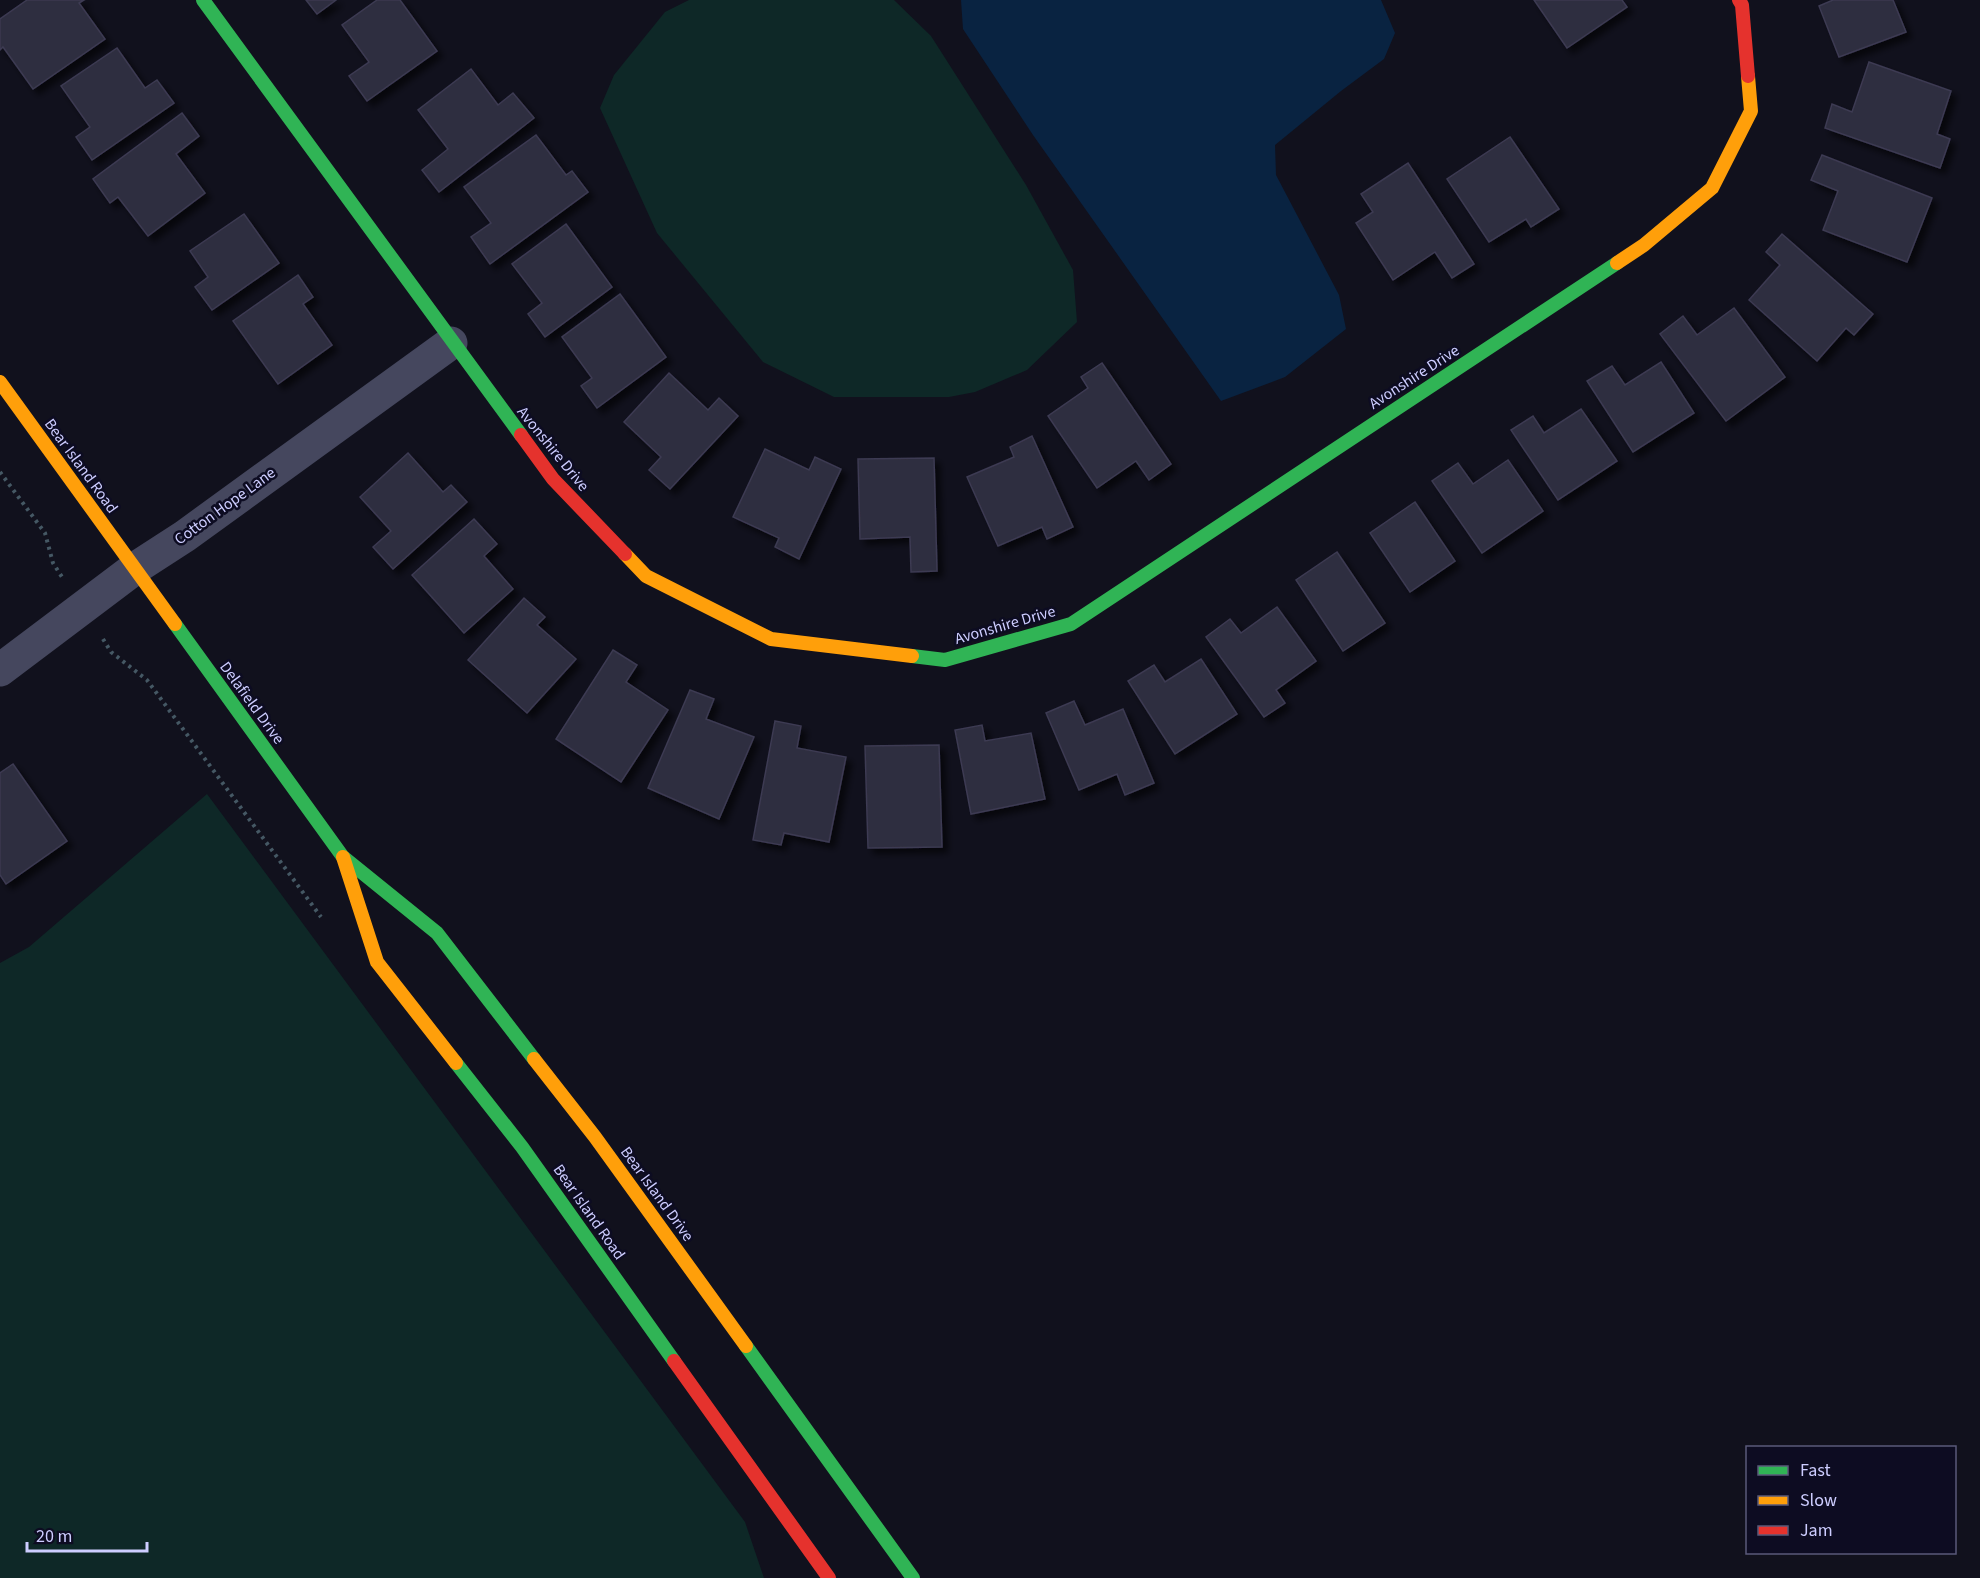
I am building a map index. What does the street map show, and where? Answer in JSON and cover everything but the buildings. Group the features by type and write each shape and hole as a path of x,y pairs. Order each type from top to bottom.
{"street":[{"name":"Avonshire Drive","path":"203,0 553,480 646,576 771,639 945,660 1071,624 1644,244 1712,188 1751,111 1742,5 1739,0"},
{"name":"Cotton Hope Lane","path":"0,670 134,569 185,536 451,343"},
{"name":"Bear Island Road","path":"0,382 134,569"},
{"name":"Delafield Drive","path":"134,569 343,857"},
{"name":"Bear Island Road","path":"343,857 377,962 522,1147 829,1578"},
{"name":"Bear Island Drive","path":"343,857 437,933 595,1137 913,1578"}],"green space":[{"path":"689,0 894,0 931,36 1026,185 1073,270 1077,322 1027,370 975,392 949,397 834,397 763,362 657,233 600,108 614,75 665,12"},
{"path":"207,794 745,1522 764,1578 0,1578 0,963 29,947"}],"water":[{"path":"961,0 1381,0 1395,33 1384,59 1275,145 1276,175 1339,295 1346,329 1285,377 1221,401 1033,135 963,29"}],"traffic: fast":[{"path":"203,0 521,435"},
{"path":"912,656 945,660 1071,624 1617,263"},
{"path":"175,624 343,857 437,933 534,1059"},
{"path":"456,1063 522,1147 674,1361"},
{"path":"746,1346 913,1578"}],"traffic: slow":[{"path":"1617,263 1644,245 1712,188 1751,111 1748,76"},
{"path":"0,382 175,624"},
{"path":"625,554 646,576 771,639 912,656"},
{"path":"343,857 377,962 456,1063"},
{"path":"534,1059 595,1137 746,1346"}],"traffic: jam":[{"path":"1739,0 1742,5 1748,76"},
{"path":"521,435 553,479 625,554"},
{"path":"674,1361 829,1578"}]}
